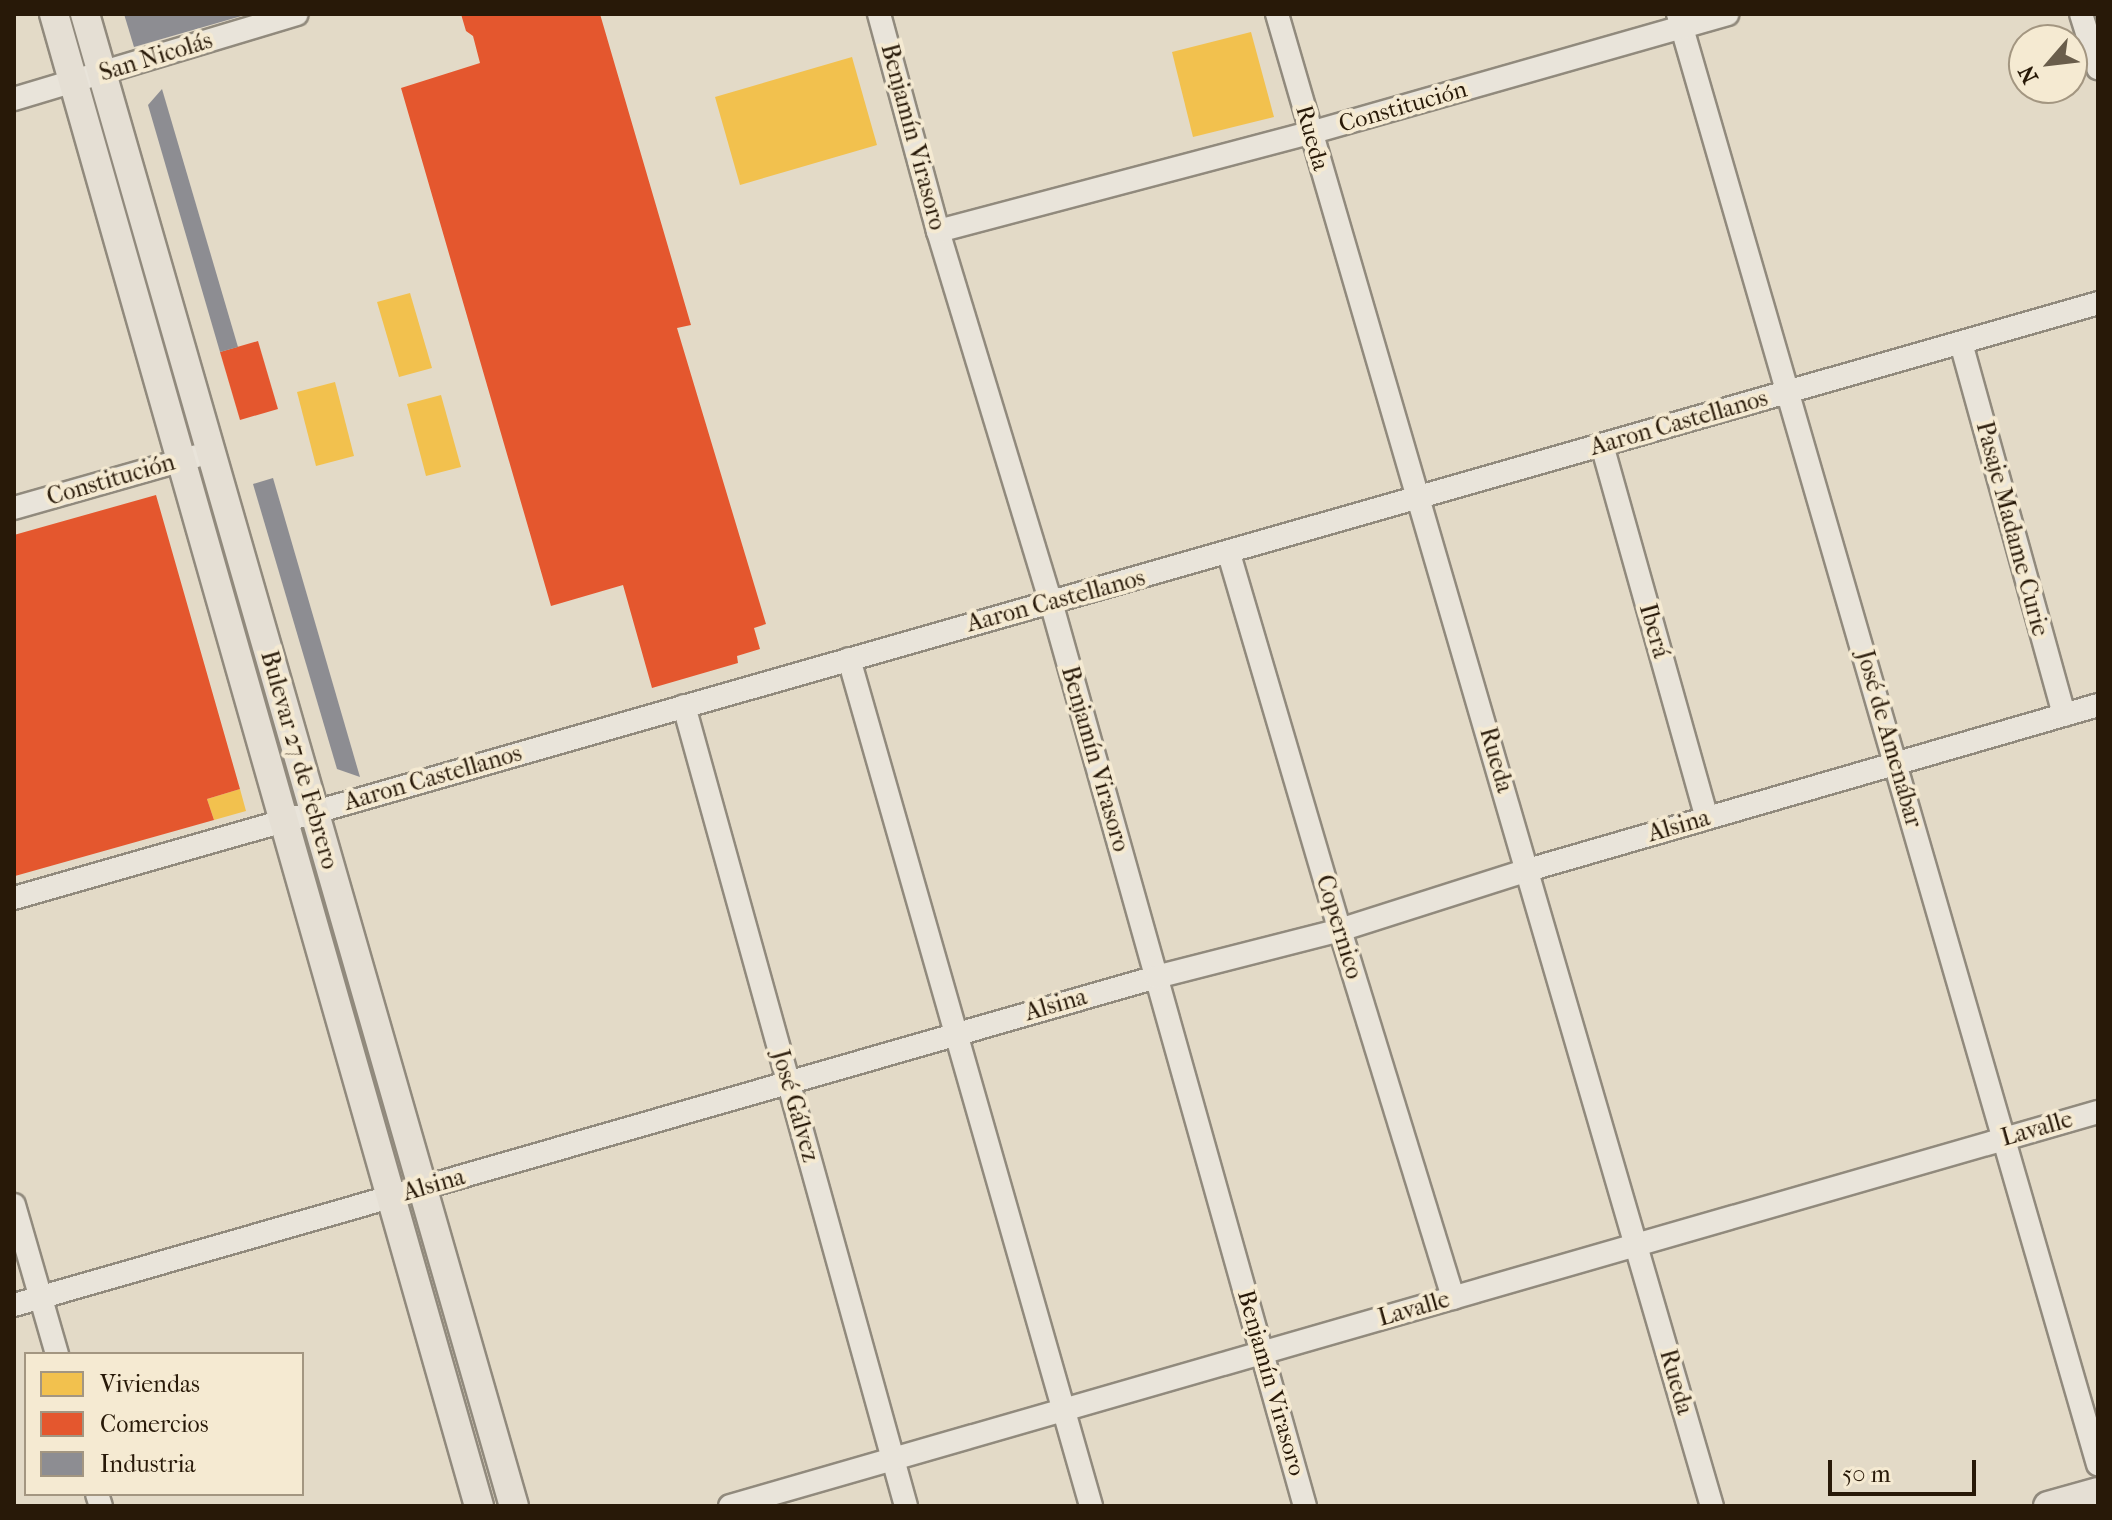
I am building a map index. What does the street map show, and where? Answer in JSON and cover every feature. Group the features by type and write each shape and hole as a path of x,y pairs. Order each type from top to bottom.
{"main road":[{"name":"Bulevar 27 de Febrero","path":"54,14 89,78"},
{"name":"Bulevar 27 de Febrero","path":"85,14 89,78 196,456 284,820 479,1506"},
{"name":"Bulevar 27 de Febrero","path":"196,456 314,811 514,1506"},
{"path":"2048,1506 2098,1492"}],"street":[{"name":"San Nicolás","path":"14,99 297,14"},
{"name":"Benjamín Virasoro","path":"879,14 938,231 1051,602 1305,1506"},
{"name":"Rueda","path":"1277,14 1712,1506"},
{"name":"Constitución","path":"938,231 1310,133 1680,20 1727,14"},
{"path":"2081,14 2098,68"},
{"name":"José de Amenábar","path":"1680,20 2098,1464"},
{"name":"Aaron Castellanos","path":"14,898 849,659 1229,554 2098,303"},
{"name":"Pasaje Madame Curie","path":"1961,343 2064,715"},
{"name":"Iberá","path":"1602,445 1707,818"},
{"name":"Constitución","path":"14,508 196,456"},
{"name":"Copernico","path":"1229,554 1453,1298"},
{"path":"849,659 1091,1506"},
{"name":"Alsina","path":"14,1305 1156,977 1340,930 1528,870 2098,705"},
{"name":"José Gálvez","path":"684,706 906,1506"},
{"name":"Lavalle","path":"730,1506 2098,1112"},
{"path":"14,1205 56,1352"}],"building: Viviendas":[{"path":"1251,32 1274,117 1193,137 1172,52"},
{"path":"852,57 877,145 740,185 715,97"},
{"path":"410,293 432,368 399,377 377,302"},
{"path":"335,382 354,456 316,466 297,392"},
{"path":"441,395 461,467 426,476 407,404"},
{"path":"240,789 246,811 214,820 207,799"}],"building: Comercios":[{"path":"461,14 600,14 691,325 677,328 766,624 754,628 760,649 737,656 738,663 652,688 623,585 551,606 401,88 480,63 473,36 466,31"},
{"path":"258,341 278,409 240,420 220,352"},
{"path":"156,495 240,789 207,799 214,820 15,876 14,535"}],"building: Industria":[{"path":"124,14 245,14 245,15 134,47"},
{"path":"162,89 238,347 220,352 148,105"},
{"path":"273,478 360,777 337,769 253,484"}]}
